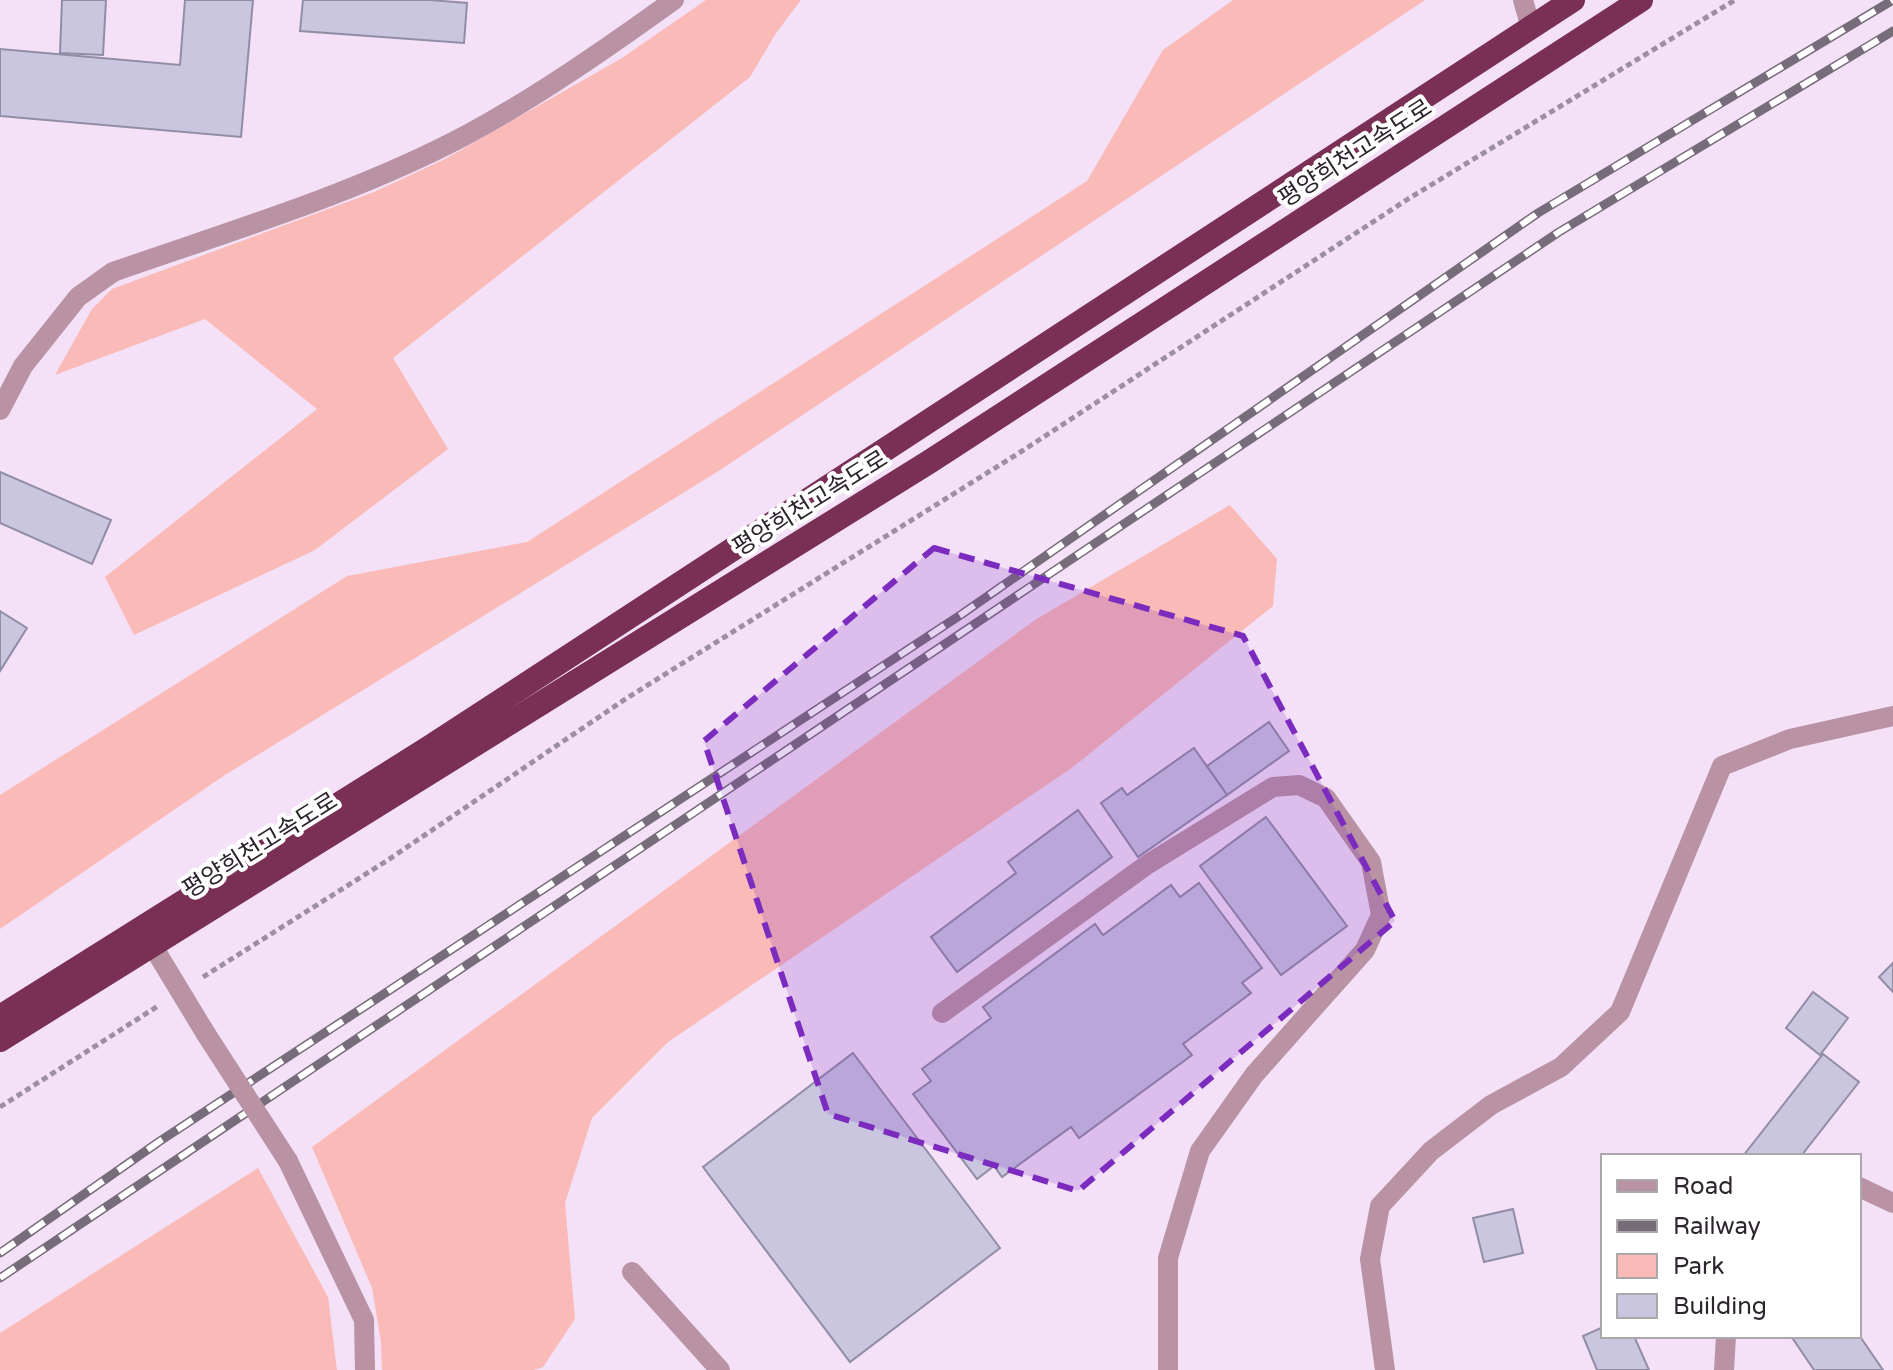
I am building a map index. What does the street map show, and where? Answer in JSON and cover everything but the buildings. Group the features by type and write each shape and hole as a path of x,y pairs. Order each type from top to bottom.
{"highway":[{"name":"평양희천고속도로","path":"0,1040 147,937 443,739 1573,0"},
{"name":"평양희천고속도로","path":"0,1017 147,937 929,462 1641,0"}],"street":[{"path":"0,410 23,366 78,297 113,272 362,183 471,132 606,49 674,0"},
{"path":"1523,0 1531,28"},
{"path":"1385,1370 1370,1259 1380,1206 1431,1151 1491,1105 1561,1067 1620,1012 1722,766 1790,739 1893,716"},
{"path":"942,1013 1148,864 1273,787 1299,785 1326,798 1371,862 1381,915 1365,950 1254,1075 1200,1151 1168,1258 1168,1370"},
{"path":"147,937 288,1161 364,1320 365,1370"},
{"path":"1861,1188 1893,1203"},
{"path":"632,1272 720,1370"},
{"path":"1724,1370 1726,1338"}],"path":[{"path":"0,1107 388,860 627,698 1019,453 1408,199 1735,0"}],"highlighted area":[{"path":"934,548 1243,636 1395,921 1078,1191 828,1114 704,741"}],"green space":[{"path":"706,0 801,0 776,33 750,77 393,358 448,449 315,550 134,635 105,577 317,409 205,319 55,375 92,309 112,289 374,192 445,159 622,58"},
{"path":"1233,0 1425,0 717,472 225,775 0,929 0,795 347,576 527,542 1087,181 1163,50"},
{"path":"1230,505 1277,559 1273,606 1073,767 668,1042 592,1118 565,1203 575,1319 543,1367 534,1370 382,1370 372,1288 312,1147 1035,620"},
{"path":"258,1168 328,1297 337,1370 0,1370 0,1333"}],"railway":[{"path":"0,1253 160,1141 962,614 1538,213 1893,0"},
{"path":"0,1278 1559,232 1893,31"}]}
